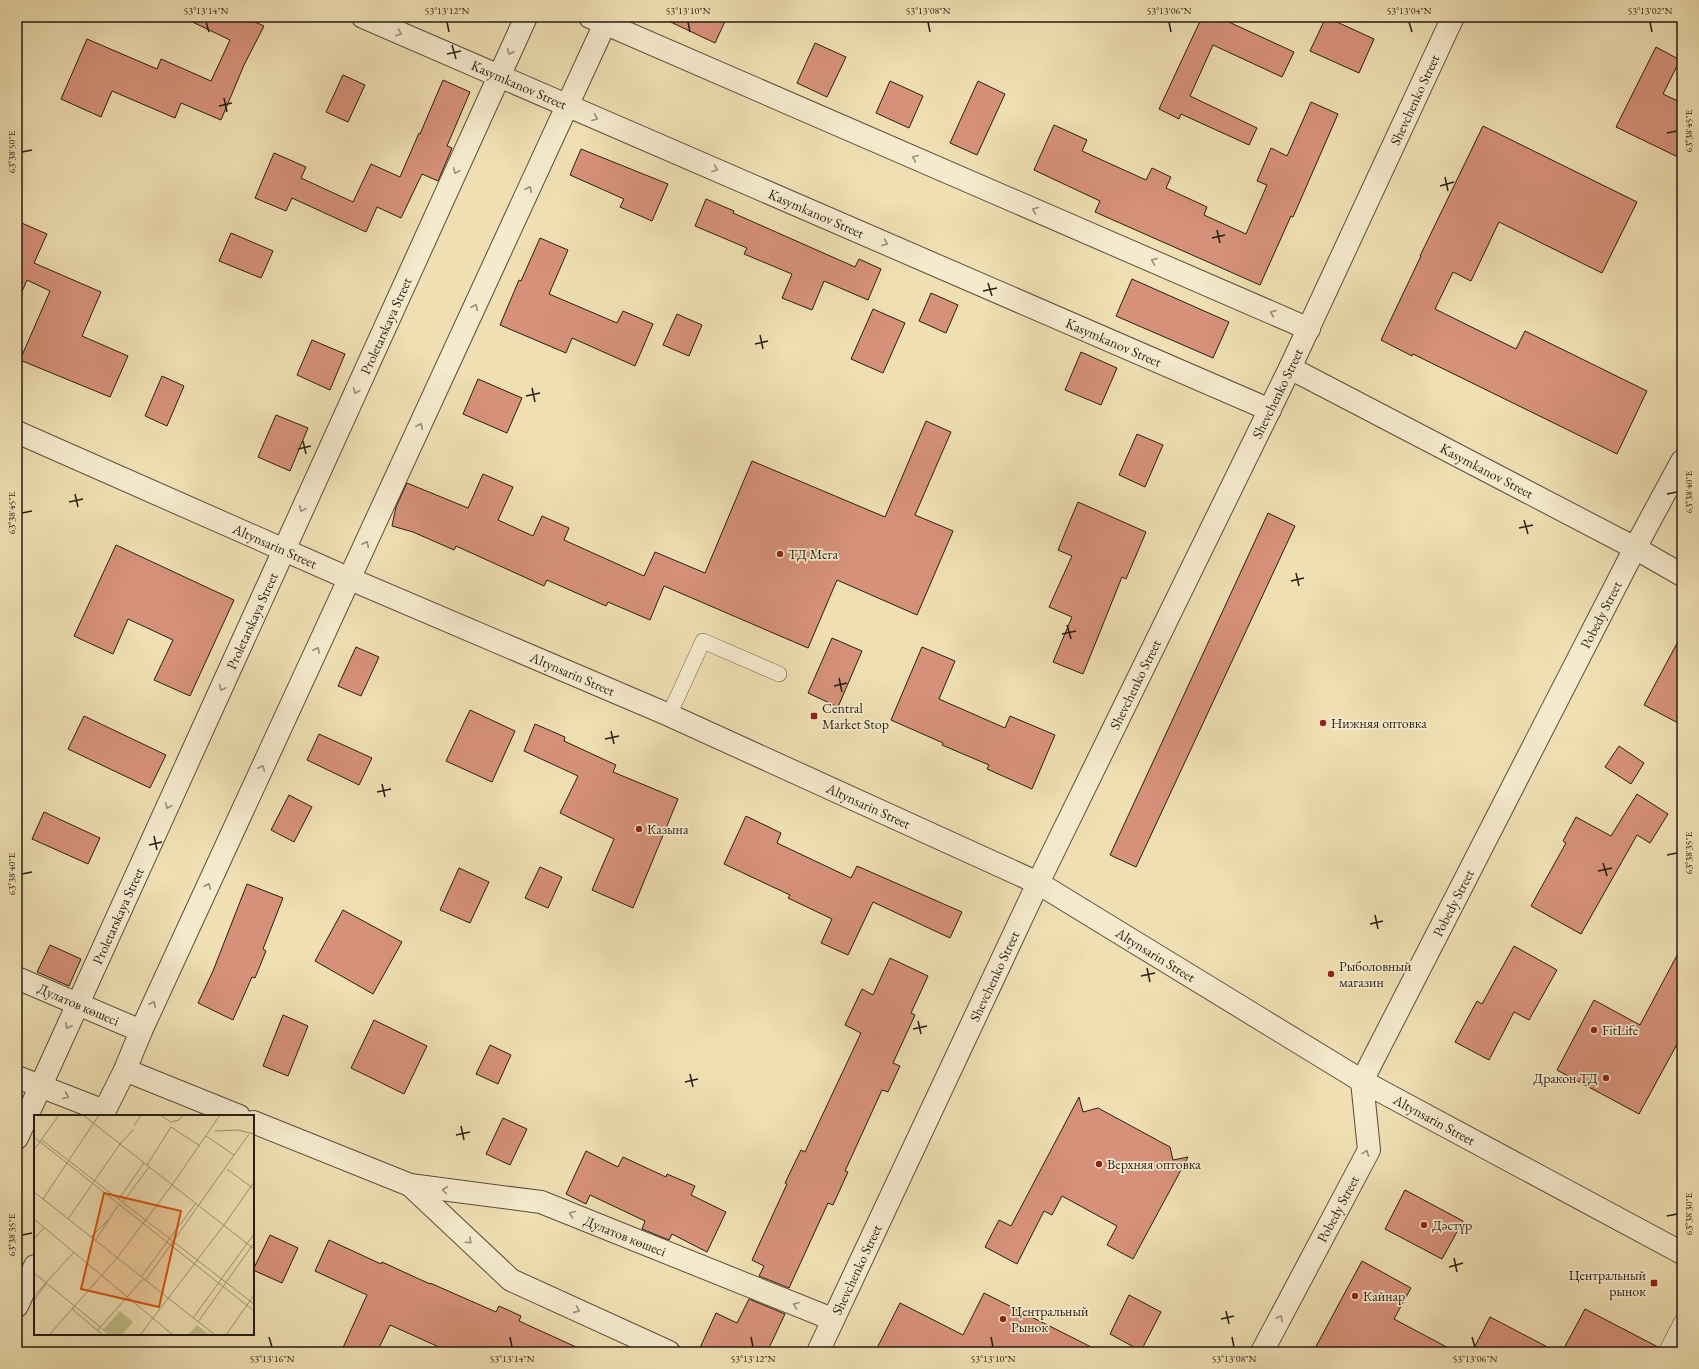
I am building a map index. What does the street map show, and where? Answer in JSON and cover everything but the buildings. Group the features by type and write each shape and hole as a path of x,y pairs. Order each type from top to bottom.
{"street":[{"name":"Kasymkanov Street","path":"363,17 1270,410"},
{"name":"Proletarskaya Street","path":"17,1138 526,17"},
{"name":"Shevchenko Street","path":"818,1352 832,1319 1038,883 1309,329 1453,17"},
{"path":"17,1077 103,1113 125,1070 141,1031 567,106 601,19 1309,329"},
{"name":"Kasymkanov Street","path":"1290,368 1635,548 1682,575"},
{"name":"Altynsarin Street","path":"17,432 350,579 669,715 1038,883 1362,1081 1682,1253"},
{"name":"Pobedy Street","path":"1262,1352 1369,1150 1362,1081 1635,548 1682,461"},
{"name":"Дулатов көшесі","path":"17,978 141,1031"},
{"path":"125,1070 237,1115"},
{"name":"Дулатов көшесі","path":"254,1122 410,1185 541,1202 832,1319"},
{"name":"Дулатов көшесі","path":"410,1185 511,1280 669,1352"},
{"path":"17,1306 34,1268"}],"lane":[{"path":"669,715 703,641 779,674"},
{"path":"1666,1352 1682,1321"}],"place":[{"name":"ТД Мега","path":"780,554"},
{"name":"Central Market Stop","path":"814,716"},
{"name":"Нижняя оптовка","path":"1323,723"},
{"name":"Казына","path":"639,829"},
{"name":"Рыболовный магазин","path":"1331,974"},
{"name":"FitLife","path":"1594,1030"},
{"name":"Дракон ТД","path":"1606,1078"},
{"name":"Верхняя оптовка","path":"1099,1164"},
{"name":"Дәстүр","path":"1424,1225"},
{"name":"Центральный рынок","path":"1654,1283"},
{"name":"Кайнар","path":"1355,1296"},
{"name":"Центральный Рынок","path":"1003,1319"}]}
